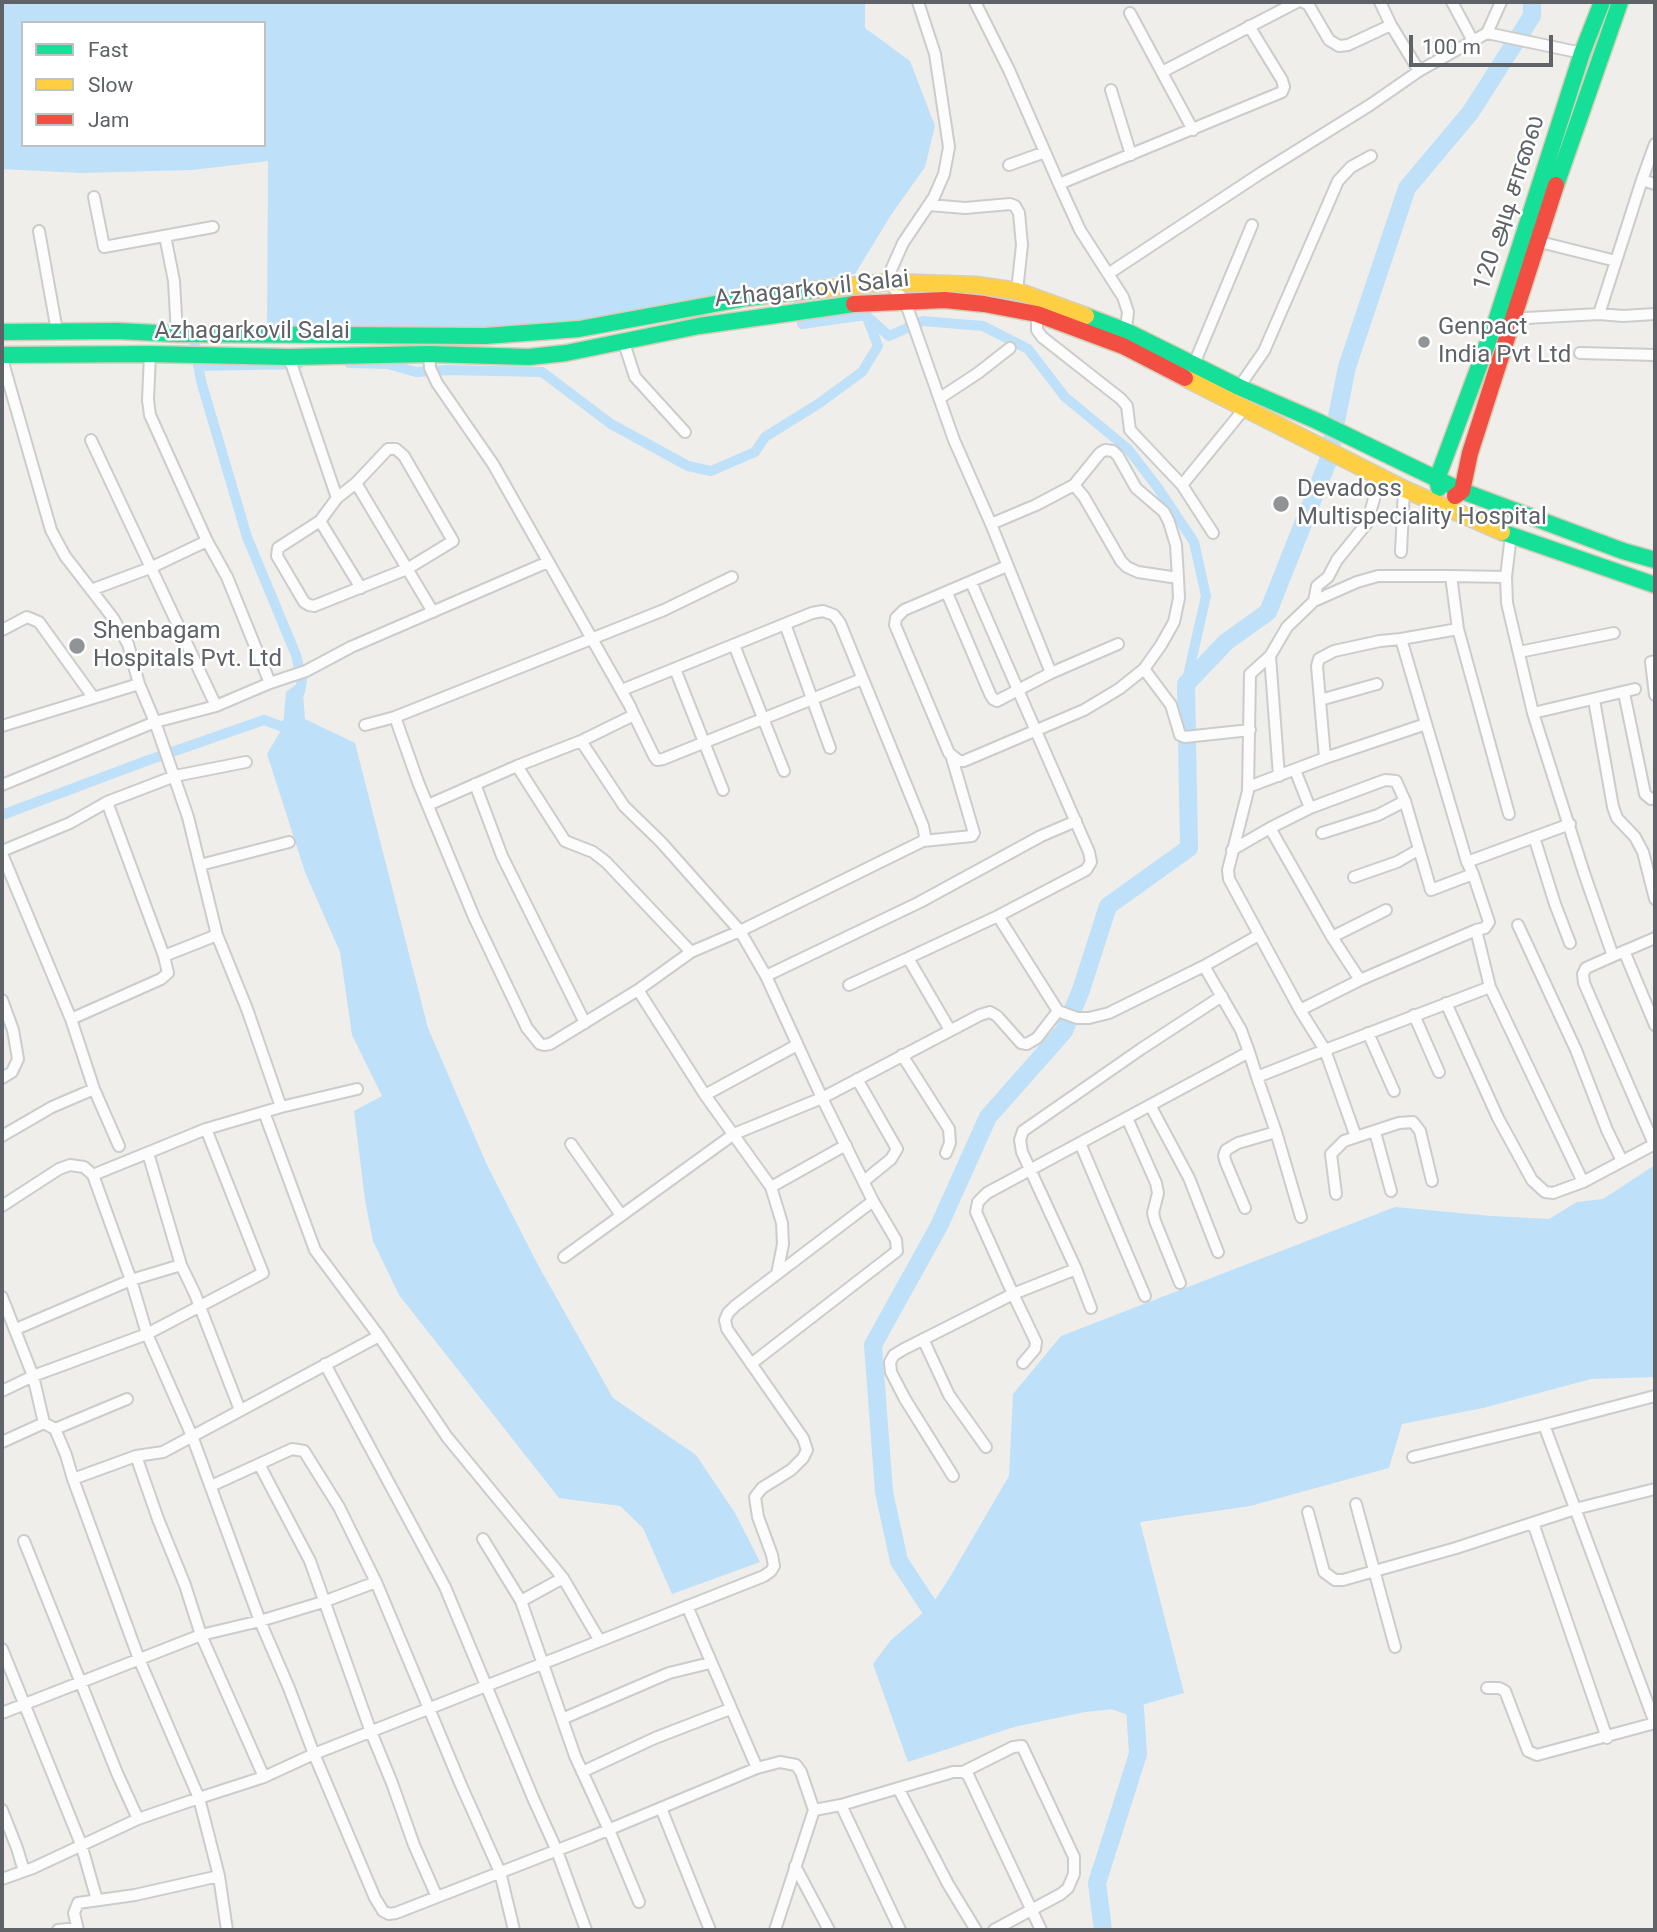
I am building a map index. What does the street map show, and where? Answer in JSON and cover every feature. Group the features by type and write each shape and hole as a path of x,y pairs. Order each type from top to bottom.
{"main road":[{"path":"1602,2 1619,5"},
{"name":"120 அடி சாலை","path":"1462,491 1504,318 1582,53 1602,2"},
{"name":"120 அடி சாலை","path":"1441,504 1437,479 1536,242 1619,5"},
{"name":"Azhagarkovil Salai","path":"2,332 499,335 579,329 747,298 888,282 932,282 1017,292 1124,338 1194,364 1462,491 1655,560"},
{"name":"Azhagarkovil Salai","path":"2,357 150,354 291,363 529,357 624,343 699,326 871,302 907,309 945,300 984,303 1037,314 1124,338 1244,409 1404,489 1504,533 1655,585"},
{"path":"1441,504 1462,491"}],"street":[{"path":"918,2 935,54 949,147 944,174 929,205 903,243 888,282 907,309 954,440 1051,673"},
{"path":"1162,72 1297,2"},
{"path":"1303,2 1308,5 1329,40 1339,47 1391,25"},
{"path":"1380,2 1419,71"},
{"path":"1452,2 1473,41"},
{"path":"1490,33 1501,2"},
{"path":"980,3 1080,230 1123,297 1128,312 1124,338"},
{"path":"1130,12 1193,130"},
{"path":"1059,184 1282,92 1282,80 1249,26"},
{"path":"1108,274 1419,71 1490,33 1582,53"},
{"path":"1111,90 1131,155"},
{"path":"1599,314 1655,144"},
{"path":"1009,165 1045,152"},
{"path":"1239,387 1264,351 1338,181 1351,167 1371,156"},
{"path":"1642,180 1655,184"},
{"path":"94,197 104,247 213,228"},
{"path":"929,205 965,208 1010,204 1015,206 1019,213 1023,245 1017,292"},
{"path":"1194,364 1252,225"},
{"path":"39,231 57,331"},
{"path":"165,236 188,334"},
{"path":"1536,242 1616,261"},
{"path":"1037,314 1039,334 1121,398 1130,410 1130,430 1182,485 1213,533"},
{"path":"1504,318 1655,314"},
{"path":"624,343 635,377 685,432"},
{"path":"940,398 961,386 1010,348"},
{"path":"1580,353 1655,355"},
{"path":"150,354 150,415 207,541 227,577 270,682"},
{"path":"2,357 51,530 65,556 128,644 139,684 175,776 217,935 247,1009 281,1107"},
{"path":"429,361 437,383 493,464 622,690 650,751 657,760 862,679"},
{"path":"291,363 337,498"},
{"path":"1182,485 1244,409"},
{"path":"91,440 216,706"},
{"path":"388,449 396,449 404,456 453,541 407,569 314,606 304,602 276,552 281,544 320,521 337,498 356,483 388,449"},
{"path":"952,758 964,761 1084,710 1119,689 1144,669 1161,645 1174,622 1179,598 1176,545 1170,522 1164,512 1136,488 1118,456 1112,451 1105,450 1100,453 1074,485 991,524"},
{"path":"1314,601 1317,586 1328,577 1337,560 1367,523 1374,474"},
{"path":"356,483 433,612"},
{"path":"1074,485 1127,567 1138,572 1178,578"},
{"path":"1401,552 1404,489"},
{"path":"1504,507 1507,603 1533,713 1584,873 1619,953 1655,1025"},
{"path":"320,521 361,588"},
{"path":"91,590 150,568 207,541"},
{"path":"2,785 155,722 216,706 270,682 306,671 351,648 548,562"},
{"path":"395,717 474,917 533,1037 540,1044 550,1044 638,990 691,952 740,931 922,841 968,837 974,833 952,758 895,625 896,618 904,610 1007,566"},
{"path":"1356,1137 1325,1049 1300,1010 1229,879 1228,870 1248,787 1250,674 1270,656 1287,627 1314,601 1356,582 1378,576 1506,577"},
{"path":"1451,576 1458,629 1509,814"},
{"path":"365,725 395,717 664,610 732,577"},
{"path":"849,985 998,916 1089,867 1091,862 1076,821 971,582"},
{"path":"947,593 993,699 997,701 1051,673 1118,644"},
{"path":"622,690 812,613 823,611 834,615 840,623 923,826 925,836 922,841"},
{"path":"2,629 27,617 39,622 93,697"},
{"path":"785,624 830,748"},
{"path":"1325,758 1317,666 1319,659 1380,640 1458,629"},
{"path":"1519,652 1614,633"},
{"path":"1300,1010 1360,980 1485,928 1489,922 1474,874 1467,862 1401,639"},
{"path":"734,645 784,771"},
{"path":"1270,656 1279,776"},
{"path":"1655,661 1651,662 1655,695"},
{"path":"675,669 723,790"},
{"path":"1144,669 1171,705 1180,735 1185,737 1250,730"},
{"path":"2,726 139,684"},
{"path":"1320,700 1377,684"},
{"path":"1533,713 1629,691 1645,794 1651,799 1655,798"},
{"path":"1594,700 1613,807 1622,825 1634,837 1643,852 1655,899"},
{"path":"428,805 581,741 634,715"},
{"path":"1248,787 1426,724"},
{"path":"581,741 624,806 661,842 740,931 766,976 873,1201 896,1240 897,1251 751,1364"},
{"path":"119,1146 94,1089 71,1019 2,853 70,823 107,802 175,776 246,762"},
{"path":"517,766 565,841 593,852 606,862 691,952"},
{"path":"1295,769 1310,808"},
{"path":"1233,850 1310,808 1391,779 1399,786 1405,801 1431,890 1474,874"},
{"path":"475,784 502,856 585,1023"},
{"path":"1322,832 1378,815 1405,801"},
{"path":"71,1019 162,979 168,973 107,802"},
{"path":"766,976 920,902 1041,836 1076,821"},
{"path":"1467,862 1570,824"},
{"path":"1270,828 1332,937 1360,980"},
{"path":"1534,837 1570,943"},
{"path":"200,865 289,842"},
{"path":"1643,852 1655,848"},
{"path":"1354,877 1397,862 1418,850"},
{"path":"1332,937 1386,910"},
{"path":"998,916 1061,1012 1089,1018 1109,1013 1205,966 1259,935"},
{"path":"1518,925 1576,1050 1622,1161"},
{"path":"1476,930 1490,987 1583,1182"},
{"path":"164,956 217,935"},
{"path":"1446,1003 1498,1118 1532,1181 1545,1192 1553,1193 1583,1182 1655,1144 1584,983 1583,974 1586,968 1655,938"},
{"path":"908,958 950,1030"},
{"path":"1205,966 1241,1030 1276,1132 1301,1217"},
{"path":"1256,1077 1490,987"},
{"path":"638,990 705,1094 771,1187 782,1223 783,1244 777,1274"},
{"path":"1091,1308 1022,1152 1020,1140 1023,1131 1222,996"},
{"path":"2,1000 13,1030 18,1059 12,1072 2,1078"},
{"path":"564,1257 734,1134 822,1098 979,1015 989,1012 997,1016 1021,1043 1027,1044 1037,1038 1061,1012"},
{"path":"1415,1015 1439,1072"},
{"path":"1368,1033 1394,1091"},
{"path":"705,1094 797,1045"},
{"path":"1023,1363 1031,1356 1036,1342 976,1212 978,1202 998,1187 1249,1052"},
{"path":"901,1055 949,1129 950,1143 946,1153"},
{"path":"857,1079 897,1149 891,1159 864,1181"},
{"path":"2,1136 52,1107 94,1089"},
{"path":"93,1175 206,1129 281,1107 357,1090"},
{"path":"1150,1105 1189,1178 1218,1252"},
{"path":"264,1112 316,1250 379,1336 447,1437 562,1578 600,1641"},
{"path":"1127,1118 1156,1184 1158,1193 1153,1213 1180,1283"},
{"path":"1336,1194 1331,1154 1335,1148 1344,1141 1399,1122 1413,1122 1420,1132 1432,1181"},
{"path":"2,1391 33,1376 147,1334 263,1273 206,1129"},
{"path":"1245,1208 1226,1163 1226,1150 1238,1143 1276,1132"},
{"path":"1375,1132 1391,1191"},
{"path":"1080,1143 1145,1296"},
{"path":"571,1144 621,1215"},
{"path":"771,1187 845,1145"},
{"path":"148,1153 181,1265 240,1410"},
{"path":"2,1206 59,1169 70,1165 83,1167 93,1175 131,1280 147,1334 192,1436 260,1621 378,1906 388,1914 396,1913 557,1851 757,1768 780,1762 796,1765 801,1772 814,1810 775,1930"},
{"path":"2,1879 138,1819 264,1777 429,1706 600,1641 771,1571 774,1566 772,1555 758,1517 755,1497 762,1488 791,1470 807,1450 803,1438 727,1329 725,1320 735,1306 873,1201"},
{"path":"16,1329 131,1280 181,1265"},
{"path":"953,1476 891,1372 890,1362 894,1355 1013,1294 1076,1269"},
{"path":"2,1297 33,1376 44,1423 55,1429 66,1455 72,1479 139,1659 199,1798 219,1877 227,1930"},
{"path":"72,1479 136,1456 163,1452 379,1336"},
{"path":"923,1339 949,1395 986,1447"},
{"path":"325,1364 445,1587 557,1851 586,1930"},
{"path":"1413,1457 1655,1396"},
{"path":"55,1429 127,1399"},
{"path":"2,1442 44,1423"},
{"path":"1487,1688 1504,1691 1525,1744 1532,1754 1543,1754 1607,1738 1655,1723 1544,1425"},
{"path":"211,1486 292,1449 304,1451 339,1507 376,1582 500,1872 514,1930"},
{"path":"136,1456 201,1635 264,1777"},
{"path":"259,1464 310,1561 371,1732 437,1897"},
{"path":"1308,1512 1321,1563 1328,1577 1343,1580 1575,1509 1655,1489"},
{"path":"1356,1504 1395,1647"},
{"path":"1532,1523 1607,1738"},
{"path":"483,1539 521,1601 541,1664 582,1772 639,1902"},
{"path":"24,1541 138,1819"},
{"path":"521,1601 562,1578"},
{"path":"2,1713 201,1635 323,1602 376,1582"},
{"path":"687,1606 757,1768"},
{"path":"2,1649 81,1844 97,1900"},
{"path":"562,1719 669,1673 710,1663"},
{"path":"582,1772 655,1738 730,1709"},
{"path":"814,1810 841,1805 953,1772 963,1772 1013,1746 1022,1746 1074,1857 1074,1874 1068,1888 1061,1894 994,1930"},
{"path":"963,1772 972,1780 1041,1930"},
{"path":"898,1788 976,1930"},
{"path":"841,1805 900,1930"},
{"path":"661,1808 710,1930"},
{"path":"3,1815 24,1871"},
{"path":"795,1866 829,1930"},
{"path":"58,1930 77,1929 75,1906 82,1901 135,1895 219,1877"}],"water":[{"path":"2,2 865,2 865,28 910,61 935,126 925,167 891,215 855,274 693,299 569,324 491,331 267,327 268,161 192,170 81,173 2,169"},
{"path":"302,680 305,719 355,743 428,1028 487,1165 538,1265 613,1398 696,1455 735,1513 760,1562 672,1594 643,1528 620,1506 559,1498 399,1295 373,1241 354,1111 382,1096 352,1035 340,952 305,872 267,754 283,727 286,692"},
{"path":"1655,1165 1655,1377 1591,1379 1483,1408 1402,1424 1389,1468 1250,1506 1140,1522 1184,1693 1134,1707 1085,1712 1014,1727 908,1762 873,1664 891,1640 930,1607 1009,1476 1013,1394 1061,1336 1395,1207 1549,1219 1577,1202 1603,1199"}],"waterway":[{"path":"946,1622 935,1616 899,1561 884,1492 873,1345 939,1226 988,1117 1064,1031 1081,990 1108,906 1189,848 1186,684 1226,642 1268,612 1328,461 1347,367 1407,188 1470,113 1532,16 1532,2"},
{"path":"349,363 388,364 416,372 542,372 611,424 688,466 711,471 755,452 765,437 862,372 878,346 866,315 802,324 797,290"},
{"path":"869,318 889,336 923,321 983,326 1028,349 1065,397 1128,449 1194,542 1206,596 1186,684"},
{"path":"192,330 201,381 247,537 296,655 302,680 300,692"},
{"path":"198,366 299,364"},
{"path":"2,815 264,720 283,727 292,719"},
{"path":"1103,1930 1097,1883 1138,1754 1135,1708 1110,1699"}],"traffic: fast":[{"path":"1439,488 1437,479 1497,318 1582,53 1602,2"},
{"path":"1556,185 1620,2"},
{"path":"2,332 485,336 579,329 747,298 822,289"},
{"path":"2,355 289,357 429,354 529,357 566,353 699,326 854,304"},
{"path":"1086,316 1126,331 1462,491 1623,551 1655,560"},
{"path":"1502,532 1655,585"}],"traffic: slow":[{"path":"822,289 888,282 976,285 1017,291 1086,316"},
{"path":"1185,378 1404,489 1502,532"}],"traffic: jam":[{"path":"1455,496 1462,491 1470,453 1556,185"},
{"path":"854,304 945,300 1037,314 1123,346 1185,378"}],"place":[{"name":"Genpact India Pvt Ltd","path":"1424,342"},
{"name":"Devadoss Multispeciality Hospital","path":"1281,504"},
{"name":"Shenbagam Hospitals Pvt. Ltd","path":"77,646"}]}
